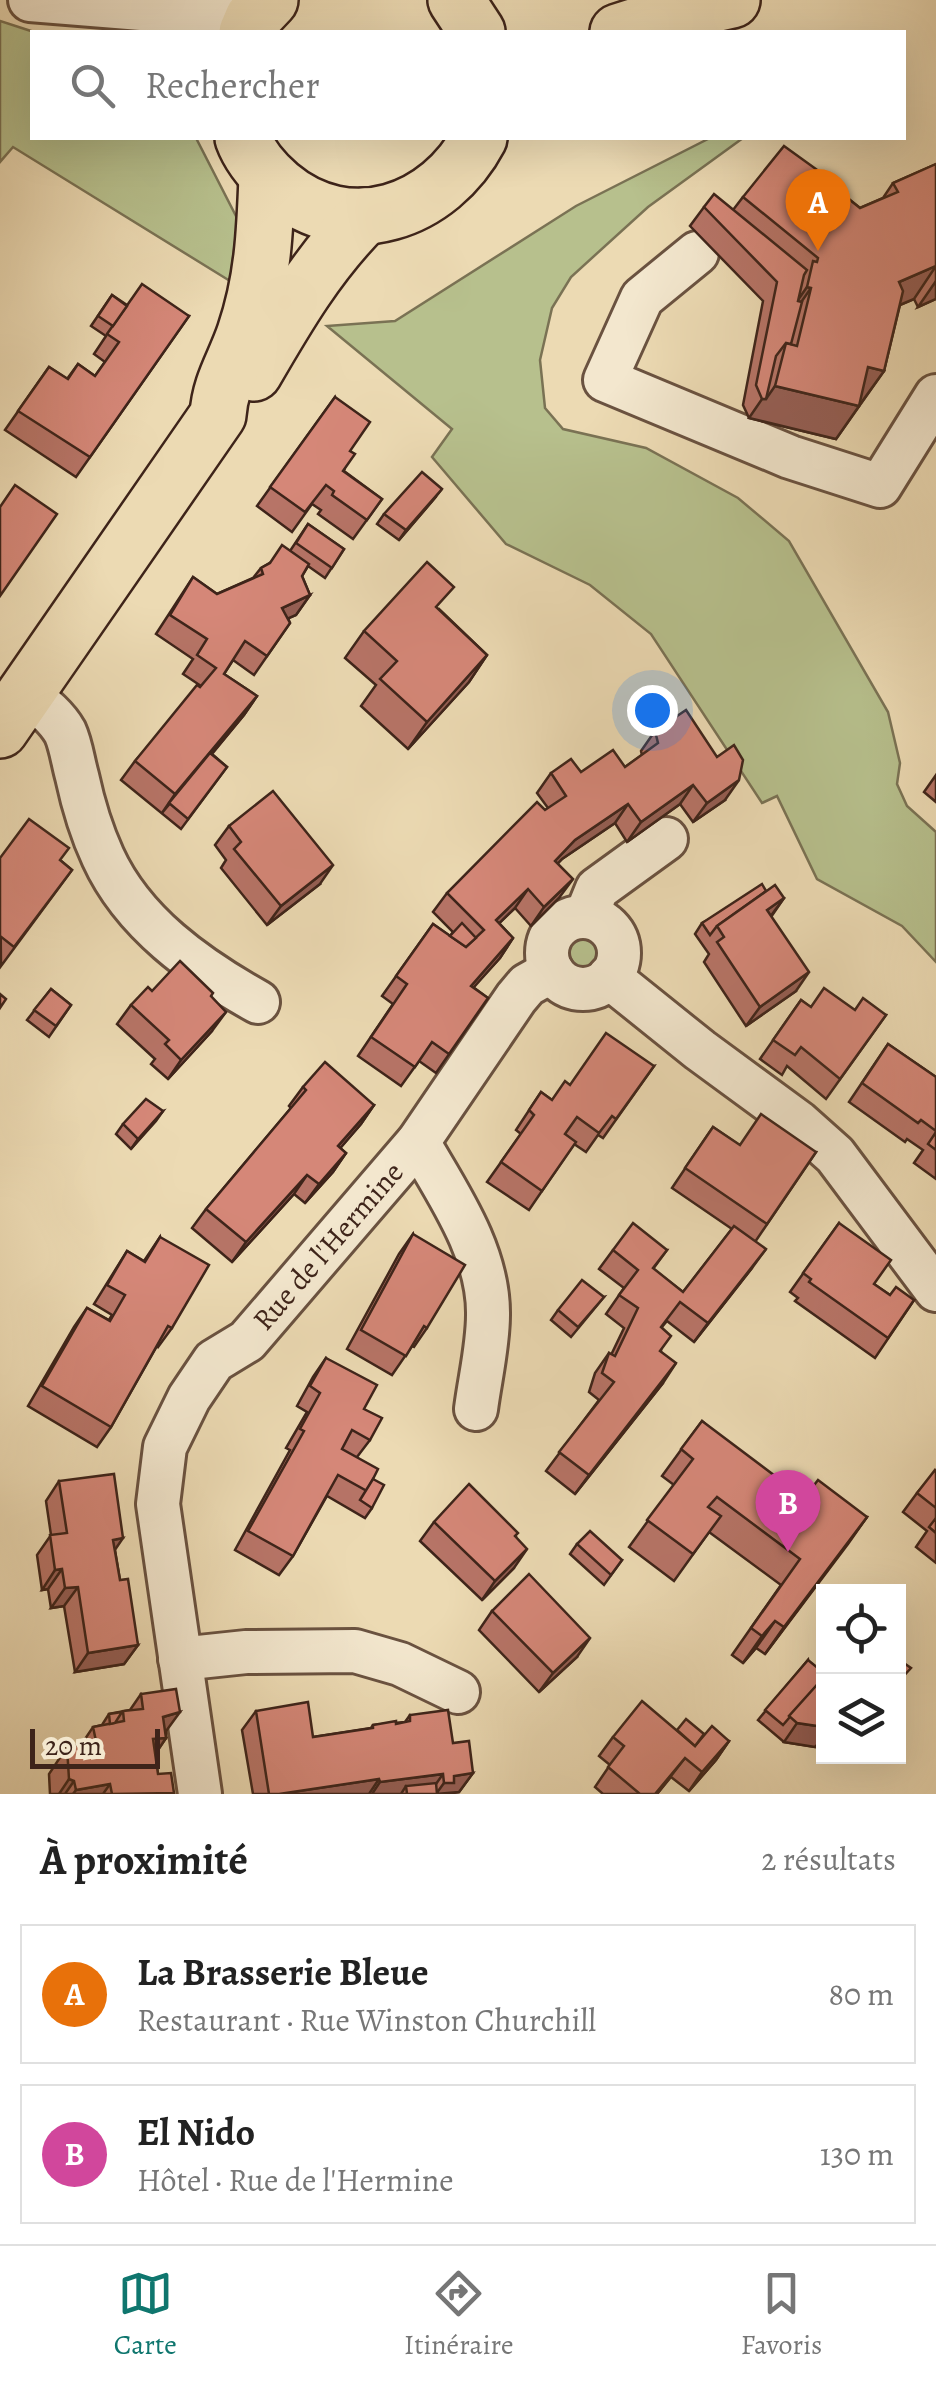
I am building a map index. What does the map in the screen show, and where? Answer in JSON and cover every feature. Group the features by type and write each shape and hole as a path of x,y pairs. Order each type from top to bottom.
{"main road":[{"path":"456,0 476,30"},
{"path":"624,30 732,0"},
{"path":"255,157 288,194 338,214 364,216 394,212 420,201 444,185 479,140"},
{"path":"14,712 218,415 220,390 245,334 263,268 255,157"},
{"path":"218,415 234,408 306,285 339,241 364,216"}],"street":[{"path":"35,1 257,17"},
{"path":"35,1 94,30"},
{"path":"697,253 642,298 604,380 790,458 880,486 936,396"},
{"path":"14,712 54,716 66,734 84,808 102,857 134,906 197,965 258,1002"},
{"path":"586,916 597,889 666,839"},
{"path":"586,916 600,920 612,930 618,944 616,968 609,977 588,988 574,988 561,982 552,971 547,945 561,923 586,916"},
{"name":"Rue de l'Hermine","path":"200,1794 158,1504 162,1460 175,1424 214,1361 247,1340 418,1142 516,998 527,985 552,971"},
{"path":"609,977 835,1154 936,1290"},
{"path":"418,1142 462,1220 482,1270 488,1314 476,1409"},
{"path":"180,1659 246,1652 355,1651 400,1664 458,1692"}],"green space":[{"path":"0,21 30,31 30,140 197,140 238,220 230,281 13,147 0,162"},
{"path":"706,140 740,140 648,207 571,277 552,308 540,360 545,408 563,429 646,448 738,498 789,541 888,712 900,763 897,784 907,806 936,832 936,962 902,926 817,879 777,796 762,803 651,634 590,585 506,544 432,457 452,429 327,326 395,321 576,206"},
{"path":"583,928 600,935 607,952 600,969 583,976 566,969 559,952 566,935"}],"building":[{"path":"784,146 827,177 825,180 860,208 898,192 893,183 936,164 936,266 899,282 903,291 884,371 868,367 859,406 775,386 786,343 797,346 811,288 807,287 813,261 818,258 743,197"},
{"path":"714,194 807,270 791,344 786,343 776,356 766,399 762,399 756,385 777,282 704,207"},
{"path":"142,284 189,316 90,457 18,411 49,367 68,379 78,364 95,376 119,342 107,334"},
{"path":"112,295 127,306 113,326 98,316"},
{"path":"335,397 370,422 350,451 355,454 343,471 382,499 367,520 332,495 334,491 326,485 305,512 270,487"},
{"path":"422,472 442,489 406,530 384,514"},
{"path":"15,485 57,514 0,596 0,507"},
{"path":"308,524 344,549 332,568 296,543"},
{"path":"282,545 309,564 302,576 310,595 282,608 290,623 267,656 245,641 224,674 257,696 175,794 135,761 197,685 200,687 216,668 197,655 207,639 170,615 193,577 217,594 263,574 261,568 270,563"},
{"path":"427,562 454,587 436,607 487,655 427,722 380,679 397,661 364,631"},
{"path":"686,710 717,757 734,745 743,760 739,780 707,803 693,785 641,822 628,804 575,840 555,861 573,879 544,907 528,889 496,920 513,938 471,986 488,998 449,1054 432,1042 415,1067 371,1037 407,984 396,976 433,924 466,947 484,930 447,893 537,802 545,810 566,796 551,773 571,759 581,772 613,750 625,767 658,743 655,731"},
{"path":"210,753 227,767 188,819 169,803"},
{"path":"273,791 333,865 281,906 234,849 241,842 229,826"},
{"path":"29,819 69,848 60,860 72,870 14,947 0,936 0,858"},
{"path":"762,884 766,891 710,935 702,923"},
{"path":"775,885 784,898 767,910 809,972 760,1007 717,942 724,937 717,926"},
{"path":"462,923 476,938 466,947 450,936"},
{"path":"180,961 213,993 211,996 226,1012 181,1060 165,1044 169,1040 131,1005 148,987 152,991"},
{"path":"824,988 855,1010 863,998 886,1015 840,1079 801,1047 795,1055 773,1040 801,1000 811,1007"},
{"path":"51,989 71,1005 56,1026 34,1010"},
{"path":"606,1033 654,1066 616,1119 612,1116 599,1133 577,1117 565,1134 576,1142 542,1191 501,1162 534,1115 529,1110 541,1092 552,1100 565,1081 570,1085"},
{"path":"888,1044 936,1077 936,1131 921,1120 918,1123 862,1083"},
{"path":"325,1062 374,1105 338,1146 346,1153 319,1184 307,1175 246,1242 206,1209"},
{"path":"146,1099 163,1111 138,1139 123,1124"},
{"path":"761,1114 816,1152 767,1224 685,1168 713,1127 740,1145"},
{"path":"936,1132 936,1150 928,1144"},
{"path":"633,1223 667,1250 653,1268 683,1292 734,1226 766,1249 708,1323 680,1302 661,1327 671,1336 660,1351 676,1363 589,1475 559,1452 614,1382 602,1373 609,1353 615,1356 638,1308 619,1295 638,1270 613,1250"},
{"path":"839,1223 891,1260 874,1284 890,1295 896,1287 914,1300 888,1338 809,1282 811,1279 803,1273"},
{"path":"413,1234 465,1265 406,1356 361,1330"},
{"path":"160,1237 209,1265 172,1328 168,1326 111,1427 42,1386 87,1308 110,1321 125,1295 107,1285 127,1251 145,1262"},
{"path":"582,1280 604,1297 578,1327 558,1310"},
{"path":"326,1358 377,1385 364,1409 382,1418 370,1440 352,1430 342,1449 378,1469 367,1491 338,1475 293,1556 248,1531 304,1431 300,1429 320,1393 310,1386"},
{"path":"702,1421 795,1491 789,1499 798,1506 818,1480 867,1517 784,1627 775,1621 762,1636 751,1628 800,1559 717,1497 708,1507 721,1516 693,1554 647,1520 693,1459 681,1449"},
{"path":"936,1471 936,1508 917,1493"},
{"path":"114,1474 123,1538 113,1540 120,1580 128,1579 138,1645 88,1653 78,1587 65,1588 62,1569 55,1570 50,1535 67,1533 59,1481"},
{"path":"373,1479 384,1485 372,1508 360,1500"},
{"path":"469,1484 518,1533 515,1536 527,1549 495,1581 434,1522"},
{"path":"590,1531 622,1560 611,1575 577,1544"},
{"path":"529,1574 590,1638 553,1673 492,1611"},
{"path":"808,1660 816,1666 816,1686 783,1725 765,1710"},
{"path":"816,1686 816,1726 797,1723 789,1716"},
{"path":"176,1689 180,1712 163,1717 166,1738 153,1739 158,1774 171,1773 174,1793 112,1794 110,1784 76,1790 74,1781 69,1779 67,1747 96,1741 93,1727 124,1721 123,1711 143,1709 141,1694"},
{"path":"642,1701 695,1746 712,1726 729,1741 702,1772 685,1758 655,1794 640,1794 608,1767 624,1746 613,1737"},
{"path":"308,1702 313,1737 396,1724 410,1721 410,1715 448,1710 453,1743 469,1741 473,1773 454,1776 454,1783 444,1783 443,1774 269,1794 256,1711"},
{"path":"122,1712 115,1723 110,1724 109,1714"},
{"path":"686,1719 704,1734 695,1746 677,1730"},
{"path":"436,1783 437,1794 407,1794 406,1786"}],"place":[{"name":"La Brasserie Bleue","path":"818,251"},
{"name":"El Nido","path":"788,1552"}]}
